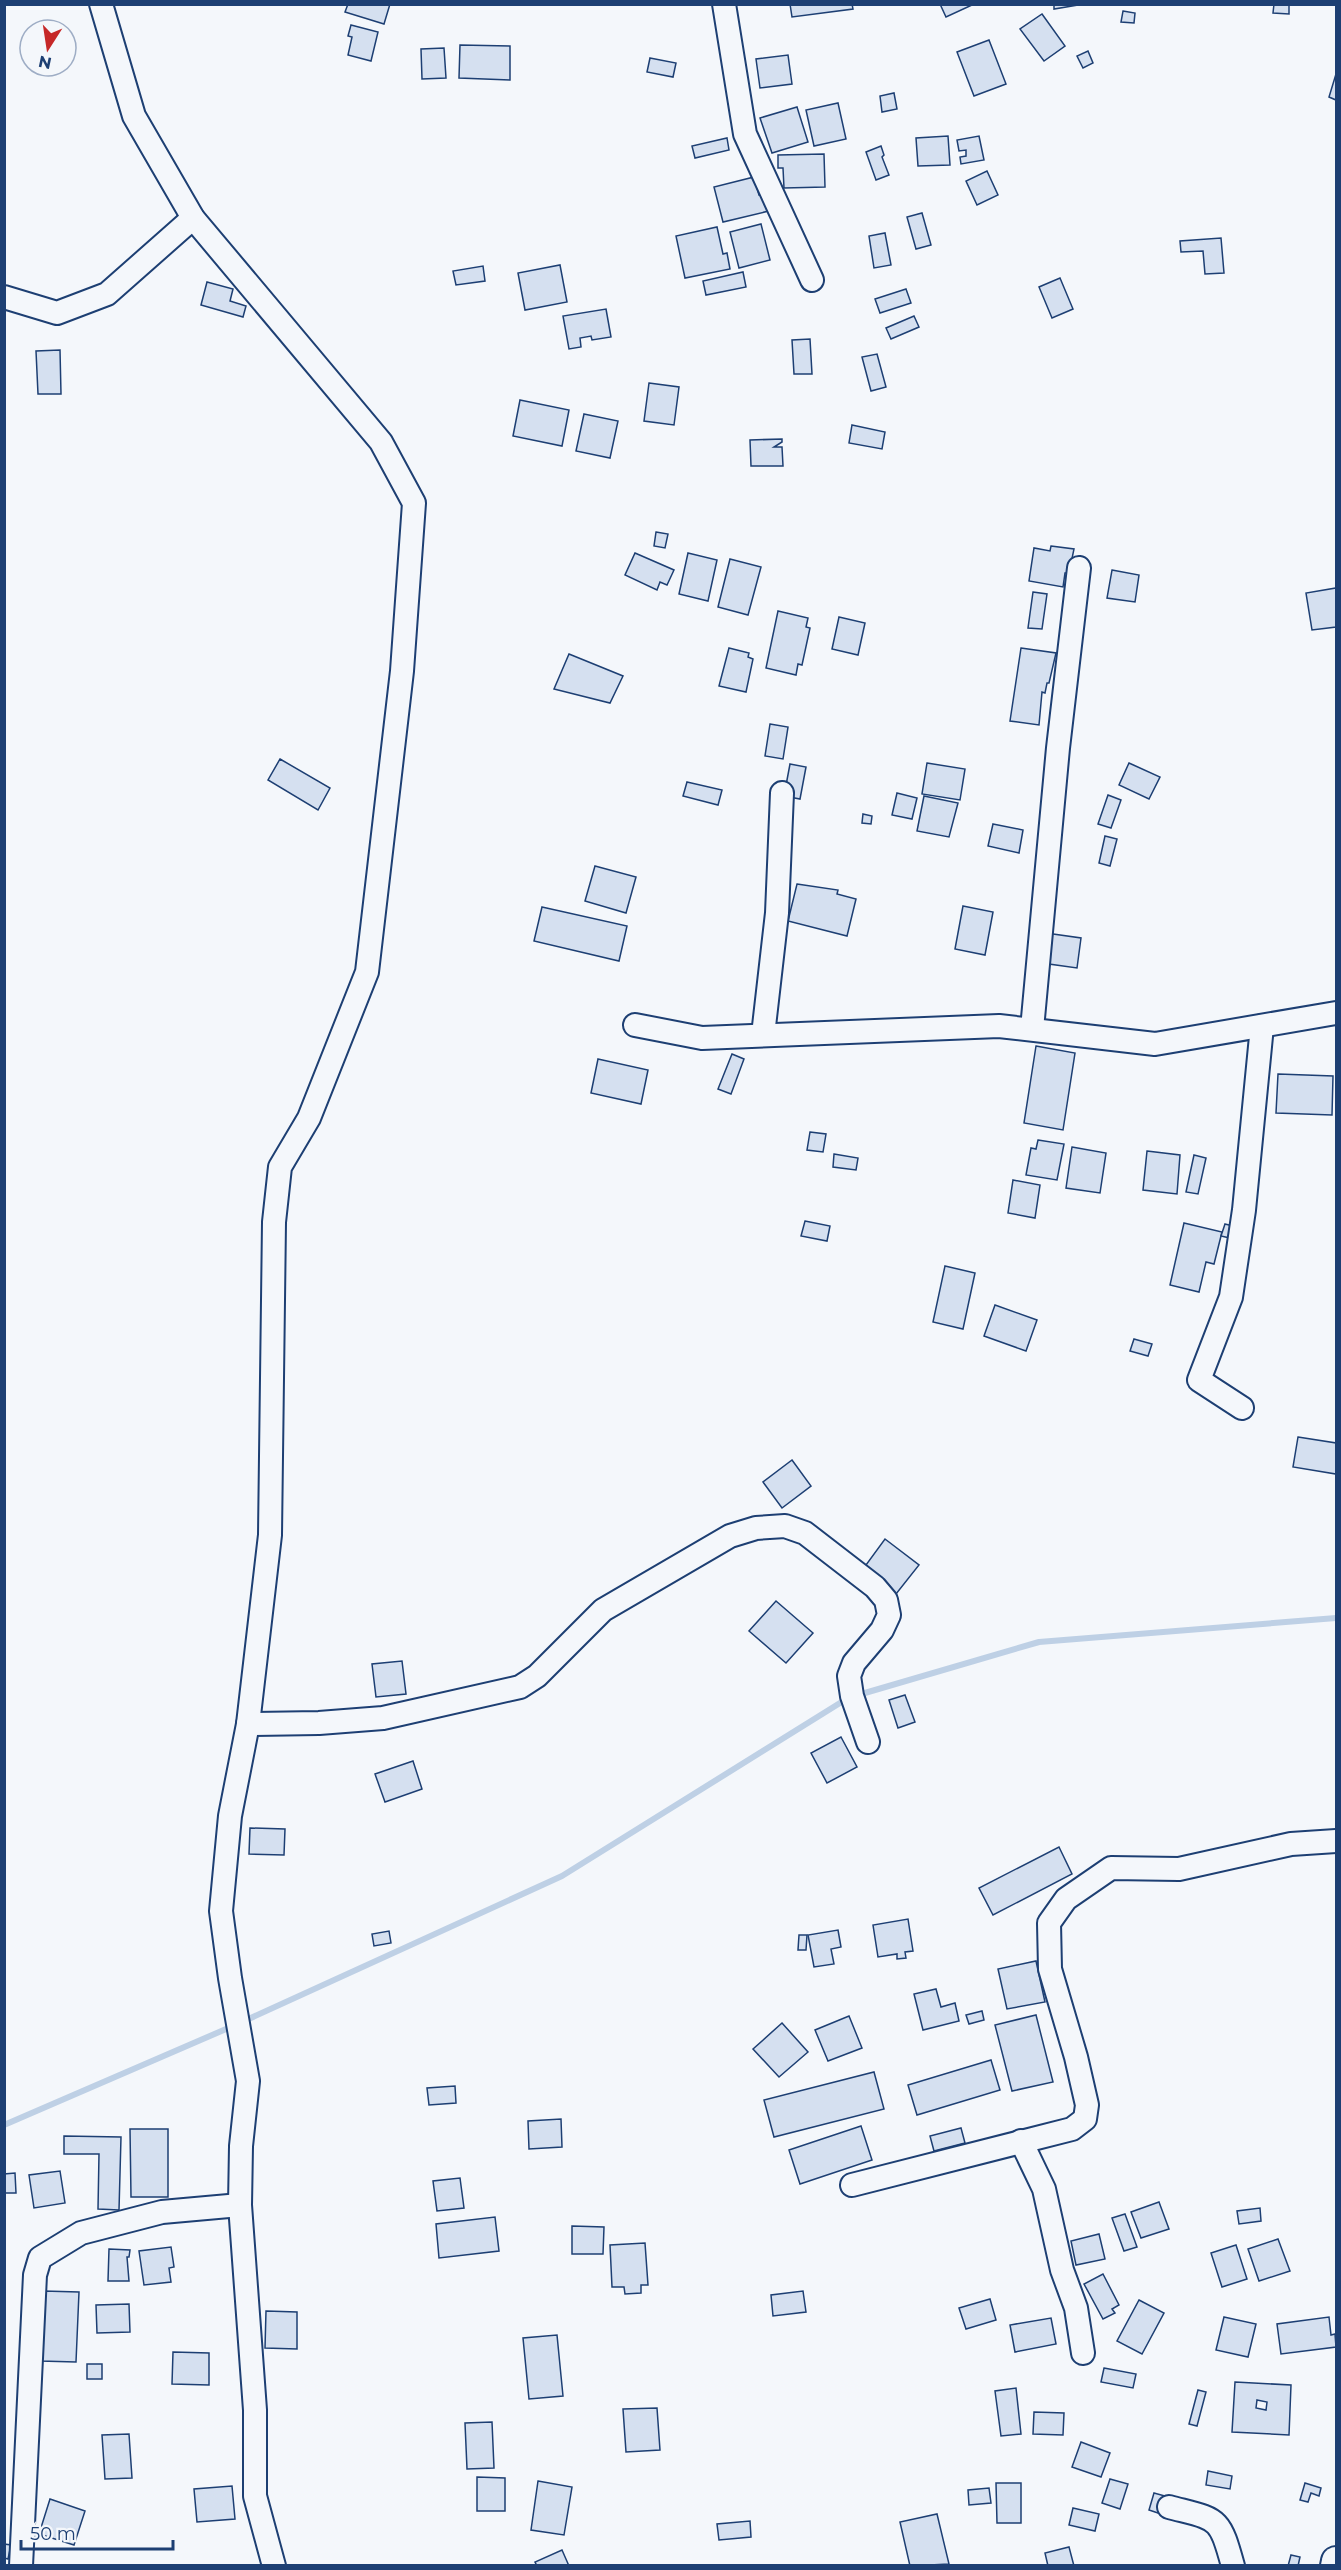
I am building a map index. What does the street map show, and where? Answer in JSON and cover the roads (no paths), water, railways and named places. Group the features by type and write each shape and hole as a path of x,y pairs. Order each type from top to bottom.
{"street":[{"path":"101,4 134,116 193,218 381,442 414,503 402,671 367,972 309,1118 280,1167 274,1222 270,1535 248,1724 230,1816 221,1911 248,2081 241,2146 240,2205 255,2410 255,2496 274,2565"},
{"path":"724,4 745,134 812,280"},
{"path":"4,297 57,313 107,294 193,218"},
{"path":"1032,1029 1058,748 1079,568"},
{"path":"763,1035 777,913 782,793"},
{"path":"635,1025 702,1038 999,1026 1155,1044 1336,1013"},
{"path":"1242,1408 1199,1380 1231,1297 1244,1210 1262,1026"},
{"path":"248,1724 319,1723 383,1718 520,1687 537,1676 603,1610 730,1536 756,1528 785,1526 805,1533 875,1587 886,1600 889,1615 882,1630 854,1663 849,1676 852,1696 868,1742"},
{"path":"852,2185 1072,2129 1085,2119 1087,2105 1050,1969 1049,1923 1066,1899 1111,1868 1179,1869 1291,1844 1336,1841"},
{"path":"1021,2141 1044,2189 1062,2271 1076,2308 1083,2353"},
{"path":"21,2565 35,2275 40,2258 81,2233 162,2212 240,2205"},
{"path":"1169,2507 1212,2518 1221,2529 1233,2565"}],"waterway":[{"path":"858,1695 1039,1642 1336,1618"},
{"path":"242,2022 562,1876 848,1698"},
{"path":"4,2125 233,2026"}]}
